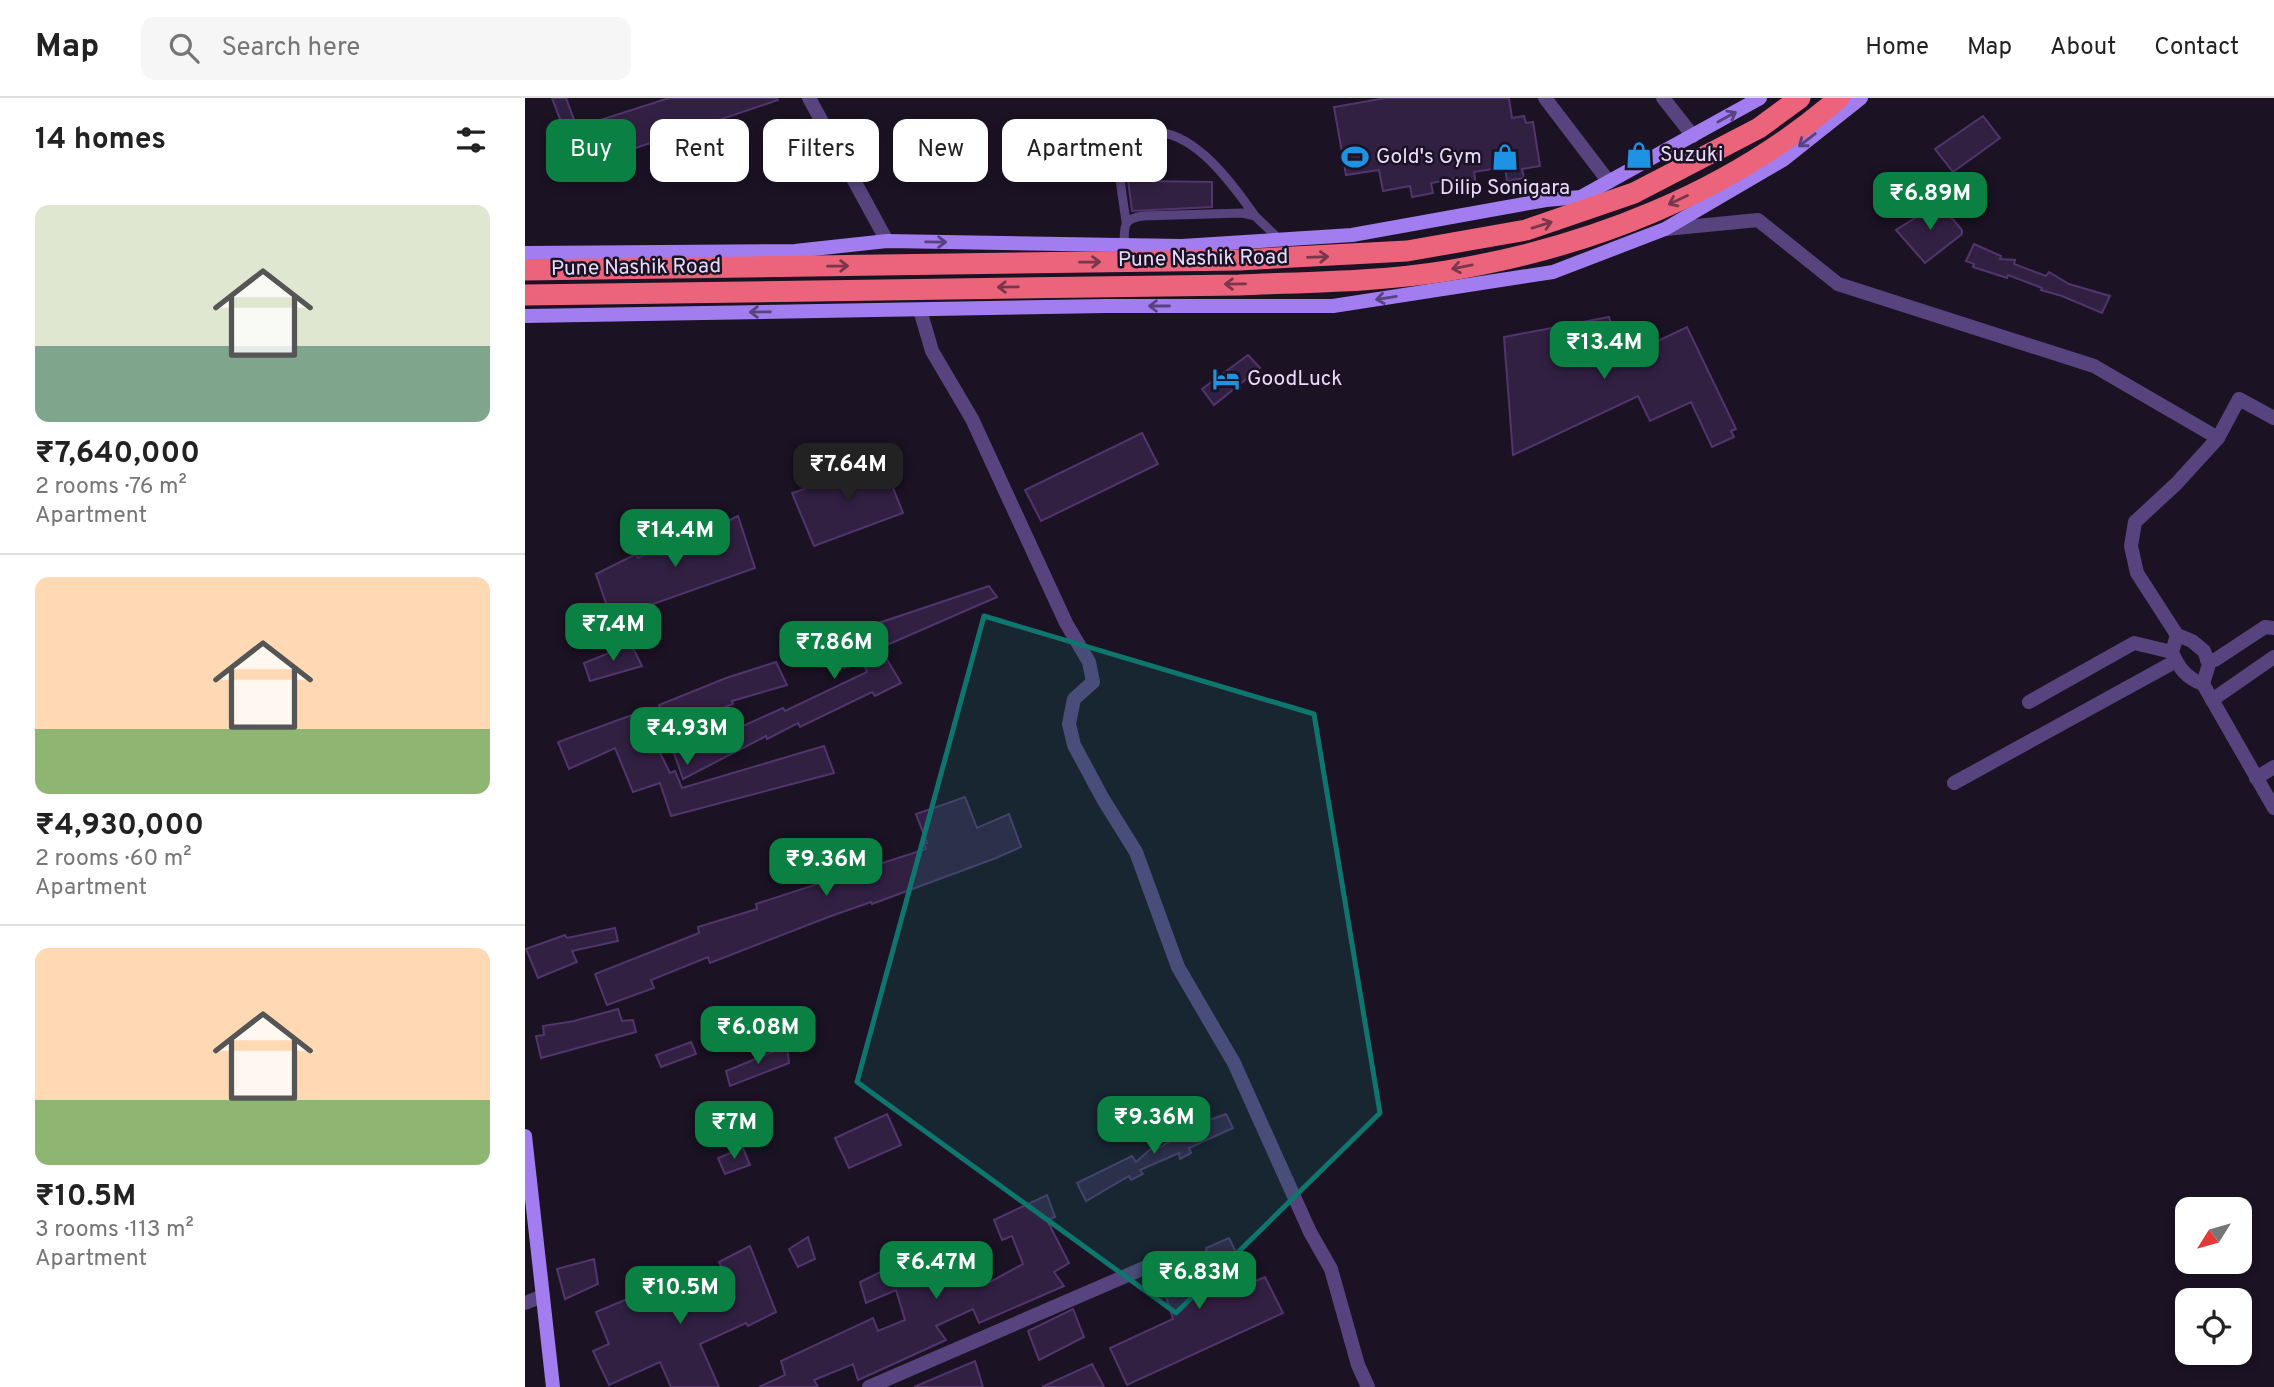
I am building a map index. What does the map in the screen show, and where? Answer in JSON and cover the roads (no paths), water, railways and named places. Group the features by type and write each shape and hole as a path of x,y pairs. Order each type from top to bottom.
{"highway":[{"name":"Pune Nashik Road","path":"525,270 1238,260 1419,250 1526,230 1634,193 1759,128 1800,98"},
{"name":"Pune Nashik Road","path":"525,295 1239,285 1446,271 1532,254 1643,216 1710,185 1772,149 1839,98"}],"street":[{"path":"809,98 887,241"},
{"path":"1545,98 1609,181"},
{"path":"1663,98 1693,136"},
{"path":"525,253 795,251 887,241 1182,246 1352,235 1546,200 1581,197 1760,98"},
{"path":"525,316 1105,306 1333,306 1553,272 1665,229 1783,160 1861,98"},
{"path":"1665,229 1758,220 1837,285 2094,366 2218,438"},
{"path":"920,310 932,351 972,419 1066,623 1089,662 1093,682 1075,699 1069,724 1075,745 1103,799 1136,852 1178,967 1234,1063 1310,1232 1331,1269 1358,1365 1368,1387"},
{"path":"2203,684 2209,664 2204,651 2192,641 2177,635 2137,573 2131,546 2135,522 2176,484 2218,438 2239,400 2274,418"},
{"path":"2207,660 2214,660 2265,626 2274,628"},
{"path":"2177,635 2174,657 2179,668 2192,680 2203,684 2256,778 2269,789 2274,808"},
{"path":"2029,702 2134,643 2174,657"},
{"path":"1954,783 2174,657"},
{"path":"2212,700 2274,657"},
{"path":"2256,778 2274,767"},
{"path":"525,1136 553,1387"},
{"path":"869,1387 1158,1262"},
{"path":"525,1303 543,1296"}],"lane":[{"path":"1124,246 1126,222 1119,159 1122,145 1149,131 1161,132 1193,146 1229,181 1255,216 1279,239"},
{"path":"1126,222 1131,218 1143,216 1233,213 1255,216"}],"place":[{"name":"Suzuki","path":"1639,155"},
{"name":"Gold's Gym","path":"1355,157"},
{"name":"Dilip Sonigara","path":"1505,157"},
{"name":"GoodLuck","path":"1226,379"}]}
